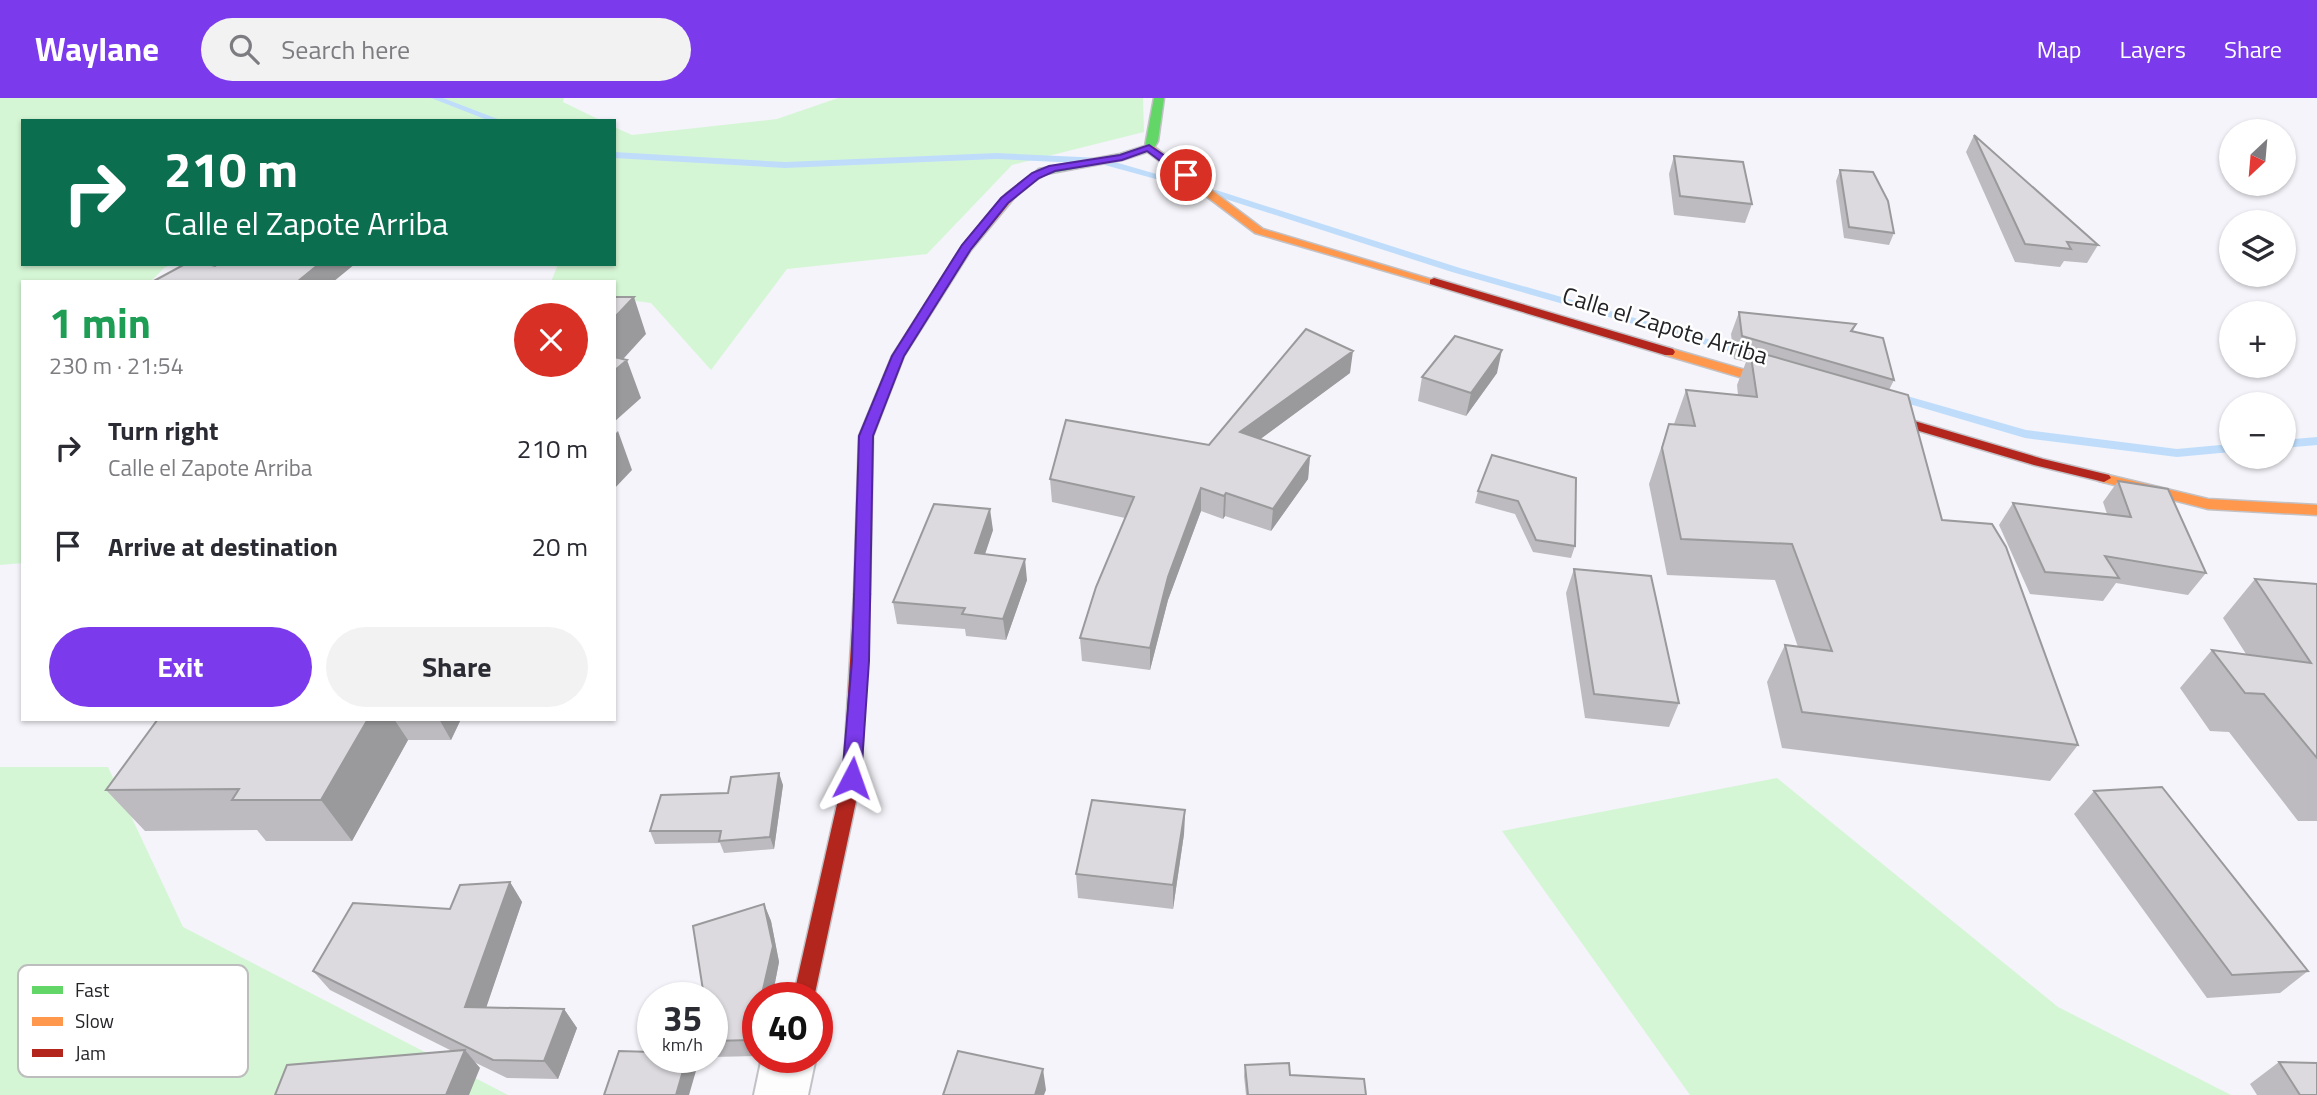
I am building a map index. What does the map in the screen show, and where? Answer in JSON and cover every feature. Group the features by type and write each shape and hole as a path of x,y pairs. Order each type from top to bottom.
{"street":[{"path":"807,982 852,778 860,661 866,436 898,356 966,248 1010,195 1043,171 1122,157 1149,148 1153,141 1159,98"},
{"name":"Calle el Zapote Arriba","path":"1149,148 1259,231 1812,394"},
{"path":"1852,406 2039,462 2208,504 2317,510"},
{"path":"781,1095 786,1073"}],"green space":[{"path":"0,98 564,98 563,102 598,119 21,119 21,266 168,266 152,280 21,280 21,563 0,565"},
{"path":"838,98 1143,98 1144,132 1012,165 927,254 787,269 711,370 651,303 616,298 616,280 552,280 557,266 616,266 616,128 632,135 777,119"},
{"path":"0,767 108,767 183,927 508,1095 0,1095"},
{"path":"1777,778 2058,1007 2231,1095 1690,1095 1502,831"}],"building":[{"path":"1974,135 2098,245 2067,242 2071,249 2025,244"},
{"path":"1674,156 1743,162 1752,204 1680,196"},
{"path":"1840,170 1873,172 1888,201 1894,233 1849,227"},
{"path":"181,266 317,266 299,280 156,280"},
{"path":"616,297 634,297 616,316"},
{"path":"1739,312 1856,324 1851,331 1883,338 1894,380 1742,336"},
{"path":"1306,329 1353,351 1240,432 1310,456 1273,509 1226,493 1224,496 1201,488 1168,577 1150,648 1080,638 1096,587 1134,497 1050,479 1066,420 1209,445"},
{"path":"1455,336 1502,350 1471,393 1422,377"},
{"path":"1750,350 1908,395 1942,520 1992,524 2006,547 2078,745 1802,712 1785,645 1832,651 1792,544 1681,539 1662,448 1669,424 1695,426 1686,390 1757,397"},
{"path":"616,357 627,360 616,369"},
{"path":"1492,455 1576,478 1575,546 1536,540 1518,501 1478,491"},
{"path":"2118,481 2168,489 2206,573 2105,556 2119,578 2045,572 2013,503 2131,517"},
{"path":"934,504 990,509 975,553 1025,559 1003,619 962,614 965,608 893,602"},
{"path":"1574,569 1651,576 1679,703 1594,694"},
{"path":"2255,579 2317,584 2317,758 2264,694 2245,693 2212,650 2311,663"},
{"path":"157,721 367,721 321,800 232,800 239,789 106,790"},
{"path":"779,773 770,837 719,841 721,831 650,831 661,795 728,793 731,777"},
{"path":"2162,787 2308,971 2232,975 2094,791"},
{"path":"1092,800 1185,810 1173,885 1076,874"},
{"path":"510,882 465,1007 564,1009 544,1061 493,1060 313,971 353,903 450,909 460,885"},
{"path":"764,904 773,946 765,982 742,982 742,1040 728,1041 728,982 702,982 693,926"},
{"path":"465,1050 446,1095 275,1095 287,1065"},
{"path":"619,1051 637,1052 637,1073 682,1073 676,1095 604,1095"},
{"path":"958,1051 1043,1069 1035,1095 943,1095"},
{"path":"2279,1062 2317,1063 2317,1095 2300,1095"},
{"path":"1289,1063 1290,1075 1364,1079 1366,1095 1248,1095 1245,1065"}],"waterway":[{"path":"435,98 493,119"},
{"path":"616,155 785,165 996,156 1101,161 1196,187"},
{"path":"1216,193 1456,270 1749,354"},
{"path":"1893,396 2025,434 2177,453 2219,449"},
{"path":"2296,443 2317,441"}],"traffic: fast":[{"path":"1149,148 1153,141 1159,98"},
{"path":"1031,180 1043,171 1122,157 1149,148"}],"traffic: slow":[{"path":"1149,148 1259,231 1434,282"},
{"path":"862,594 866,436 898,356 966,248 1010,196 1031,180"},
{"path":"1669,352 1792,388"},
{"path":"2104,478 2208,504 2317,510"}],"traffic: jam":[{"path":"1434,282 1669,352"},
{"path":"1867,411 2039,462 2104,478"},
{"path":"807,982 852,778 862,594"}],"route":[{"path":"852,778 860,661 866,436 898,356 910,334 966,248 1004,201 1035,175 1053,168 1122,157 1149,148 1186,175"}]}
